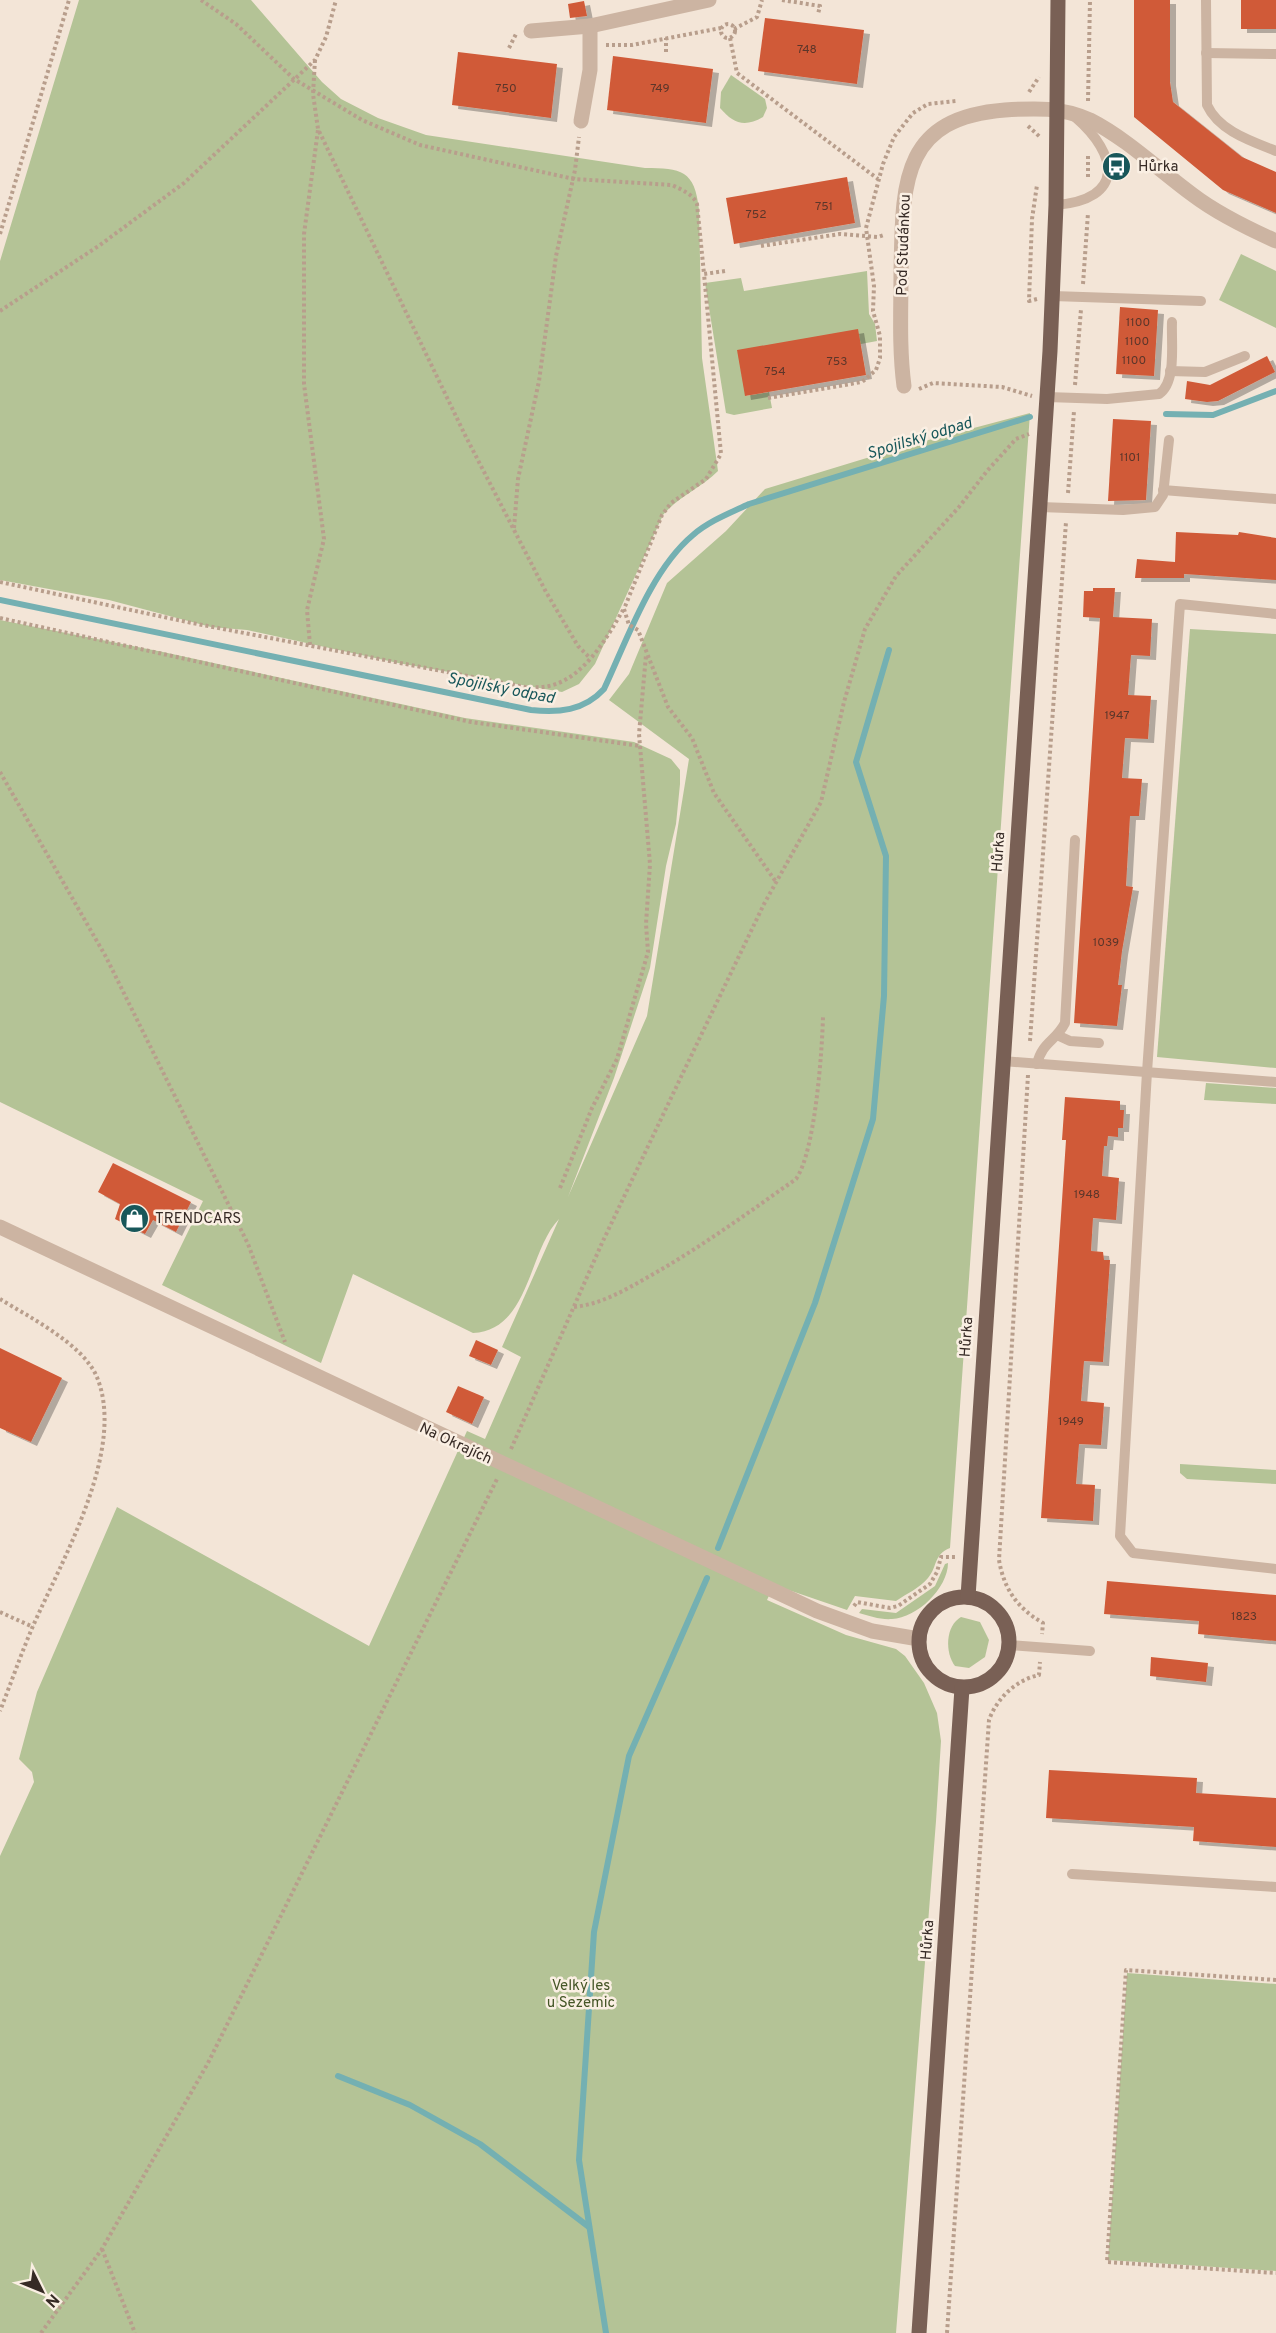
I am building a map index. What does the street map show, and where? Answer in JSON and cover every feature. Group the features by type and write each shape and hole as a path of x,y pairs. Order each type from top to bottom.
{"main road":[{"name":"Hůrka","path":"968,1597 1047,397 1056,205 1064,111 1058,0"},
{"path":"968,1597 983,1602 999,1614 1007,1628 1009,1646 1003,1664 993,1676 980,1685 962,1688 944,1683 931,1674 920,1656 919,1639 924,1621 934,1608 947,1600 968,1597"},
{"name":"Hůrka","path":"919,2333 962,1688"}],"street":[{"path":"531,31 590,26 709,0"},
{"path":"581,121 590,70 590,26"},
{"name":"Pod Studánkou","path":"910,388 900,345 903,216 908,175 916,157 942,128 966,115 1018,110 1064,111"},
{"path":"1064,111 1088,125 1110,132 1210,207 1276,241"},
{"name":"Na Okrajích","path":"0,1227 504,1466 849,1624 919,1639"}],"lane":[{"path":"1206,0 1206,101 1211,114 1240,136 1276,151"},
{"path":"1206,53 1276,54"},
{"path":"1056,205 1088,198 1103,188 1108,179 1109,168 1088,125"},
{"path":"1053,297 1201,301"},
{"path":"1047,397 1138,397 1159,394 1168,385 1172,322"},
{"path":"1170,371 1205,372 1245,356"},
{"path":"1040,507 1148,510 1161,501 1169,440"},
{"path":"1163,490 1276,499"},
{"path":"1276,614 1180,604 1147,1072 1120,1536 1133,1553 1276,1569"},
{"path":"1033,1064 1040,1051 1057,1035 1065,1023 1075,840"},
{"path":"1057,1035 1070,1041 1099,1043"},
{"path":"1002,1061 1276,1082"},
{"path":"1009,1646 1090,1651"},
{"path":"1072,1874 1276,1887"}],"path":[{"path":"0,234 69,0"},
{"path":"0,582 525,687 548,687 562,682 590,658 624,609 662,515 671,503 706,479 721,454 701,228 694,198 672,185 574,179 420,145 362,120 294,79 236,24 201,0"},
{"path":"0,311 100,244 184,183 315,60 323,45 336,0"},
{"path":"734,29 757,17 762,0 768,0"},
{"path":"782,0 820,6 818,14"},
{"path":"947,2333 989,1720 993,1710 1014,1686 1026,1677 1039,1675 1043,1623 1029,1615 1012,1598 1002,1581 999,1560 1088,198 1090,0"},
{"path":"590,45 624,46 721,28 728,24 734,29"},
{"path":"721,28 723,36 730,38"},
{"path":"730,38 734,34 734,29"},
{"path":"666,38 666,52"},
{"path":"730,38 737,73 878,179"},
{"path":"310,645 307,610 324,539 304,384 304,234 318,129 313,91 315,60"},
{"path":"1018,110 1018,124 1033,130 1042,141"},
{"path":"514,530 518,479 539,381 556,256 574,179 581,121"},
{"path":"318,129 514,530 578,646 590,658"},
{"path":"1038,179 1032,219 1029,301 1053,297"},
{"path":"761,246 840,234 882,236 888,231 892,216 903,216"},
{"path":"704,274 725,271"},
{"path":"910,388 933,383 1002,387 1020,394 1047,397"},
{"path":"41,2333 102,2249 208,2063 504,1466 573,1308 776,882 821,802 844,702 865,629 896,576 959,507 987,471 1016,439 1045,427"},
{"path":"624,609 629,625 638,630 668,707 692,738 714,793 776,882"},
{"path":"0,618 471,722 640,746"},
{"path":"560,1188 592,1108 617,1059 648,952 646,924 650,864 640,746 646,651"},
{"path":"0,772 106,957 248,1244 285,1342 283,1362"},
{"path":"573,1308 612,1297 694,1251 796,1179 803,1168 816,1097 822,1017"},
{"path":"0,1299 75,1348 95,1374 105,1418 90,1500 33,1628 0,1711"},
{"path":"849,1624 857,1602 894,1608 930,1584 937,1572 941,1557 999,1560"},
{"path":"0,1612 33,1628"},
{"path":"1276,1980 1126,1970 1107,2262 1276,2273"},
{"path":"102,2249 135,2333"}],"green space":[{"path":"79,0 251,0 322,82 341,99 378,118 426,135 645,168 668,169 684,174 690,179 699,210 702,358 718,471 676,502 663,515 595,664 579,684 562,692 398,663 247,630 211,627 109,600 0,580 0,261"},
{"path":"731,75 765,99 767,108 763,117 750,122 739,122 720,108 721,92"},
{"path":"1241,254 1276,271 1276,328 1219,300"},
{"path":"867,271 869,314 875,324 877,341 861,344 745,396 769,392 772,408 734,415 726,413 705,283 741,278 744,291"},
{"name":"Velký les u Sezemic","path":"1030,413 950,1548 938,1557 925,1582 896,1601 855,1596 847,1610 774,1585 767,1600 846,1635 896,1649 905,1656 924,1683 937,1713 941,1741 936,1821 896,2333 0,2333 0,1856 34,1782 32,1772 19,1759 37,1692 117,1507 369,1646 467,1431 485,1439 521,1357 502,1347 559,1219 540,1250 517,1304 506,1318 492,1329 473,1333 353,1274 321,1363 162,1285 203,1201 0,1102 0,620 163,652 465,718 634,742 671,759 680,770 676,824 666,866 650,968 614,1078 568,1197 647,1016 689,759 609,700 629,674 667,583 726,531 765,489 906,446"},
{"path":"1190,629 1276,634 1276,1068 1157,1057"},
{"path":"1206,1083 1276,1088 1276,1104 1204,1100"},
{"path":"1180,1464 1276,1470 1276,1484 1187,1479 1180,1473"},
{"path":"948,1563 947,1573 937,1591 921,1607 911,1613 888,1619 859,1613 862,1609 896,1613 935,1586 945,1564"},
{"path":"961,1617 980,1622 989,1640 985,1657 969,1668 955,1666 949,1654 949,1633"},
{"path":"1127,1973 1276,1984 1276,2271 1108,2260"}],"building":[{"path":"1134,0 1170,0 1170,82 1173,102 1242,157 1276,172 1276,213 1223,190 1134,117"},
{"path":"1241,0 1276,0 1276,29 1241,29"},
{"path":"584,1 587,16 570,18 568,4"},
{"path":"765,18 864,30 857,84 758,71"},
{"path":"458,52 557,64 551,118 452,105"},
{"path":"613,56 713,69 706,123 607,110"},
{"path":"847,177 855,223 734,244 726,198"},
{"path":"1120,307 1158,310 1154,376 1116,374"},
{"path":"858,329 866,375 745,396 737,350"},
{"path":"1267,356 1275,372 1218,401 1185,399 1187,381 1210,385"},
{"path":"1113,419 1151,421 1146,500 1108,501"},
{"path":"1176,532 1238,535 1239,532 1276,538 1276,580 1184,574 1184,578 1135,578 1137,559 1175,562"},
{"path":"1093,588 1115,588 1113,617 1152,619 1150,656 1131,655 1128,695 1151,696 1148,739 1125,738 1122,778 1142,779 1139,816 1130,816 1126,886 1133,887 1118,985 1122,985 1117,1026 1074,1023 1100,618 1083,617 1084,591 1093,591"},
{"path":"1065,1097 1120,1101 1120,1110 1124,1110 1123,1128 1118,1128 1118,1137 1108,1136 1107,1146 1104,1146 1102,1176 1119,1178 1116,1220 1093,1218 1091,1251 1103,1252 1104,1260 1110,1260 1103,1362 1084,1361 1081,1401 1104,1403 1101,1445 1079,1444 1076,1484 1095,1485 1093,1521 1041,1518 1066,1140 1062,1140"},
{"path":"113,1163 191,1202 176,1232 153,1220 145,1234 115,1219 120,1204 98,1192"},
{"path":"476,1340 498,1350 491,1365 469,1356"},
{"path":"0,1348 62,1378 31,1442 0,1428"},
{"path":"458,1386 484,1397 472,1424 446,1412"},
{"path":"1107,1581 1276,1595 1276,1641 1198,1634 1199,1621 1104,1614"},
{"path":"1151,1657 1208,1663 1206,1682 1150,1676"},
{"path":"1049,1770 1197,1778 1196,1793 1276,1798 1276,1847 1193,1841 1194,1827 1046,1818"}],"waterway":[{"name":"Spojilský odpad","path":"1166,414 1213,415 1276,391"},
{"name":"Spojilský odpad","path":"0,600 531,710 570,709 588,702 604,689 652,586 678,550 706,526 749,504 1030,417"},
{"path":"718,1548 815,1303 873,1119 884,996 886,856 856,762 889,650"},
{"path":"606,2333 579,2160 594,1932 629,1756 707,1578"},
{"path":"338,2076 410,2105 480,2144 589,2227"}],"place":[{"name":"Hůrka","path":"1117,166"},
{"name":"TRENDCARS","path":"134,1218"}]}
